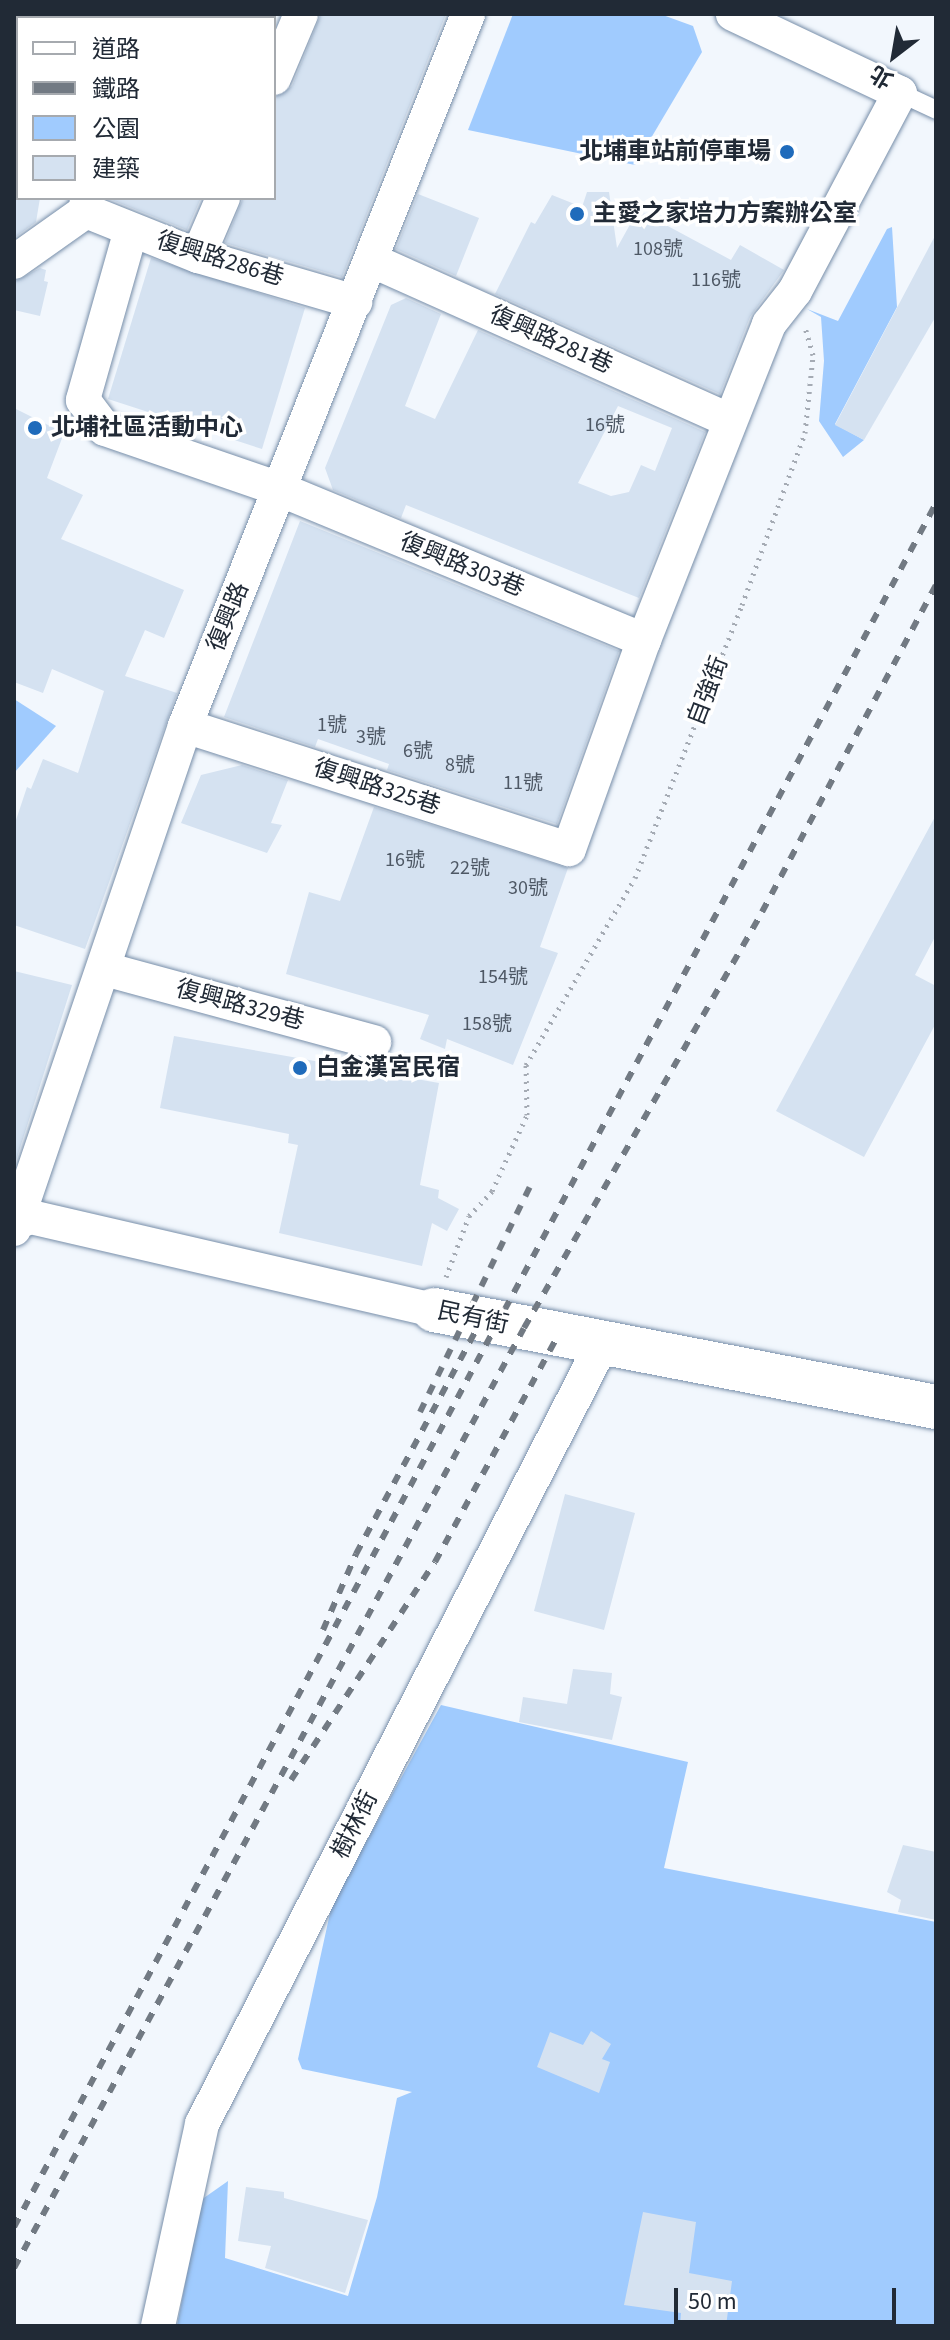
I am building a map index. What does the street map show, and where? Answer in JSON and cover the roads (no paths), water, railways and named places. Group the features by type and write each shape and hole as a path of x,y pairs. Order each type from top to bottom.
{"street":[{"path":"276,73 301,14"},
{"name":"復興路","path":"17,1219 105,969 185,726 373,261 468,14"},
{"path":"644,640 728,420 769,324 795,291 900,93 733,14"},
{"path":"198,256 222,200"},
{"path":"14,262 87,205"},
{"name":"復興路286巷","path":"87,205 131,230 198,256 355,302"},
{"name":"復興路303巷","path":"131,230 83,400 105,429 279,489 644,640"},
{"name":"復興路281巷","path":"373,261 728,420"},
{"name":"復興路325巷","path":"185,726 569,849 644,640"},
{"name":"復興路329巷","path":"105,969 374,1042"},
{"name":"民有街","path":"17,1219 434,1310 936,1407"},
{"name":"樹林街","path":"158,2326 202,2124 603,1342"}],"lane":[{"path":"900,93 936,110"}],"railway":[{"path":"14,2227 936,503"},
{"path":"14,2268 524,1328 762,912 936,585"},
{"path":"420,1412 531,1184"},
{"path":"323,1630 356,1554 481,1321"},
{"path":"291,1780 435,1562 558,1335"}],"place":[{"name":"北埔車站前停車場","path":"787,152"},
{"name":"主愛之家培力方案辦公室","path":"577,214"},
{"name":"北埔社區活動中心","path":"35,428"},
{"name":"白金漢宮民宿","path":"300,1068"}]}
